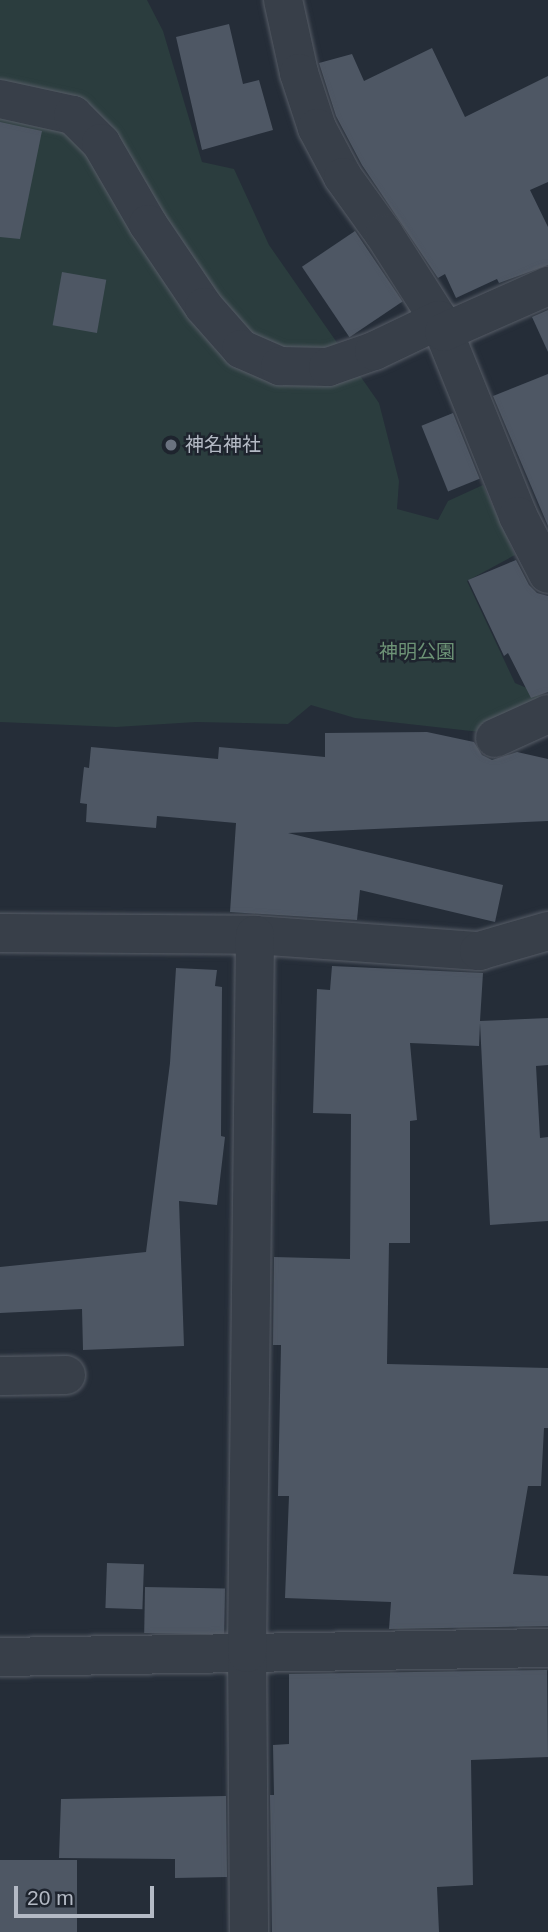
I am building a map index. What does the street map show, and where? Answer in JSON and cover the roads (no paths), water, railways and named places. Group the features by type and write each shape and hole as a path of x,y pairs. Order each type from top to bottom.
{"street":[{"path":"283,0 299,73 317,128 342,177 384,234 442,326 518,516 548,574"},
{"path":"0,99 73,115 101,143 149,224 204,307 242,349 280,366 328,367 548,286"},
{"path":"495,737 548,714"},
{"path":"0,933 255,935 479,951 548,931"},
{"path":"250,1932 247,1653 255,935"},
{"path":"0,1376 65,1375"},
{"path":"0,1657 548,1648"}],"place":[{"name":"神名神社","path":"171,445"}],"park label":[{"name":"神明公園","path":"417,652"}]}
